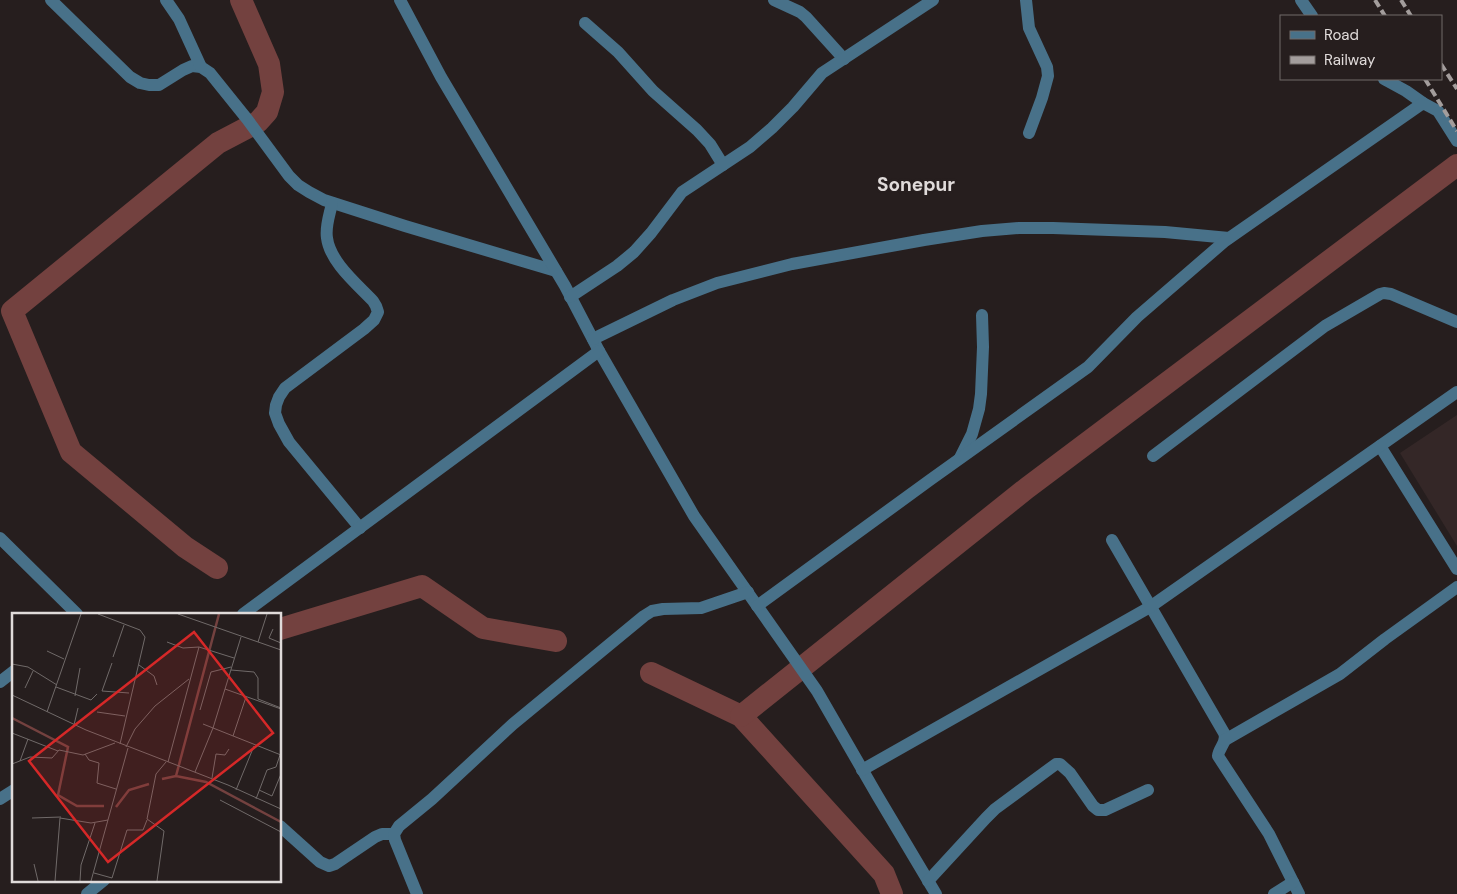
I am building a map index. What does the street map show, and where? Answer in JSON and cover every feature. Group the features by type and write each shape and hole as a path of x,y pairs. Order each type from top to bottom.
{"street":[{"path":"51,0 130,77 140,83 150,86 159,84 192,66 201,67 210,73 248,119 289,176 298,185 324,200 556,271"},
{"path":"166,0 179,19 201,67"},
{"path":"400,0 441,76 556,271 599,351 694,516 818,692 936,894"},
{"path":"774,0 800,12 806,17 844,59"},
{"path":"570,297 617,266 634,252 682,192 750,147 793,108 822,73 933,0"},
{"path":"1026,0 1029,28 1047,67 1048,76 1029,133"},
{"path":"1301,0 1311,15"},
{"path":"585,23 618,52 653,91 697,130 710,144 723,165"},
{"path":"1386,80 1438,111 1457,142"},
{"path":"757,606 1088,368 1137,317 1229,238 1423,103"},
{"path":"332,202 327,227 327,236 332,255 373,301 378,312 374,320 364,329 286,388 279,397 276,413 279,424 289,442 360,528"},
{"path":"593,339 673,300 717,283 792,264 924,240 982,231 1019,228 1165,232 1229,238"},
{"path":"1153,456 1325,326 1380,294 1391,294 1457,322"},
{"path":"958,460 972,434 979,409 981,394 982,315"},
{"path":"244,613 599,351"},
{"path":"862,770 1150,607 1457,392"},
{"path":"1380,446 1457,569"},
{"path":"0,538 76,613"},
{"path":"1112,540 1224,733 1225,740"},
{"path":"1274,894 1296,888 1269,834 1218,756 1218,752 1225,740 1340,674 1457,587"},
{"path":"417,894 394,840 394,834 399,826 432,799 513,724 644,616 652,611 663,608 701,608 748,592"},
{"path":"0,682 12,673"},
{"path":"928,881 995,809 1056,764 1066,768 1093,806 1098,810 1105,810 1148,790"},
{"path":"0,799 12,791"},
{"path":"281,827 320,862 329,866 335,864 374,837 382,834 394,834"},
{"path":"87,894 102,882"}],"shaded area":[{"path":"1457,415 1457,546 1400,453"}],"waterway":[{"path":"217,568 185,547 71,452 12,311 218,143 258,122 267,112 273,92 269,64 241,0"},
{"path":"741,716 1027,488 1457,165"},
{"path":"281,629 422,586 483,628 556,641"},
{"path":"651,673 741,716 884,874 892,894"}],"railway":[{"path":"1375,0 1384,15"},
{"path":"1401,0 1410,15"},
{"path":"1442,66 1457,89"},
{"path":"1426,80 1457,131"}],"district":[{"name":"Sonepur","path":"916,184"}]}
